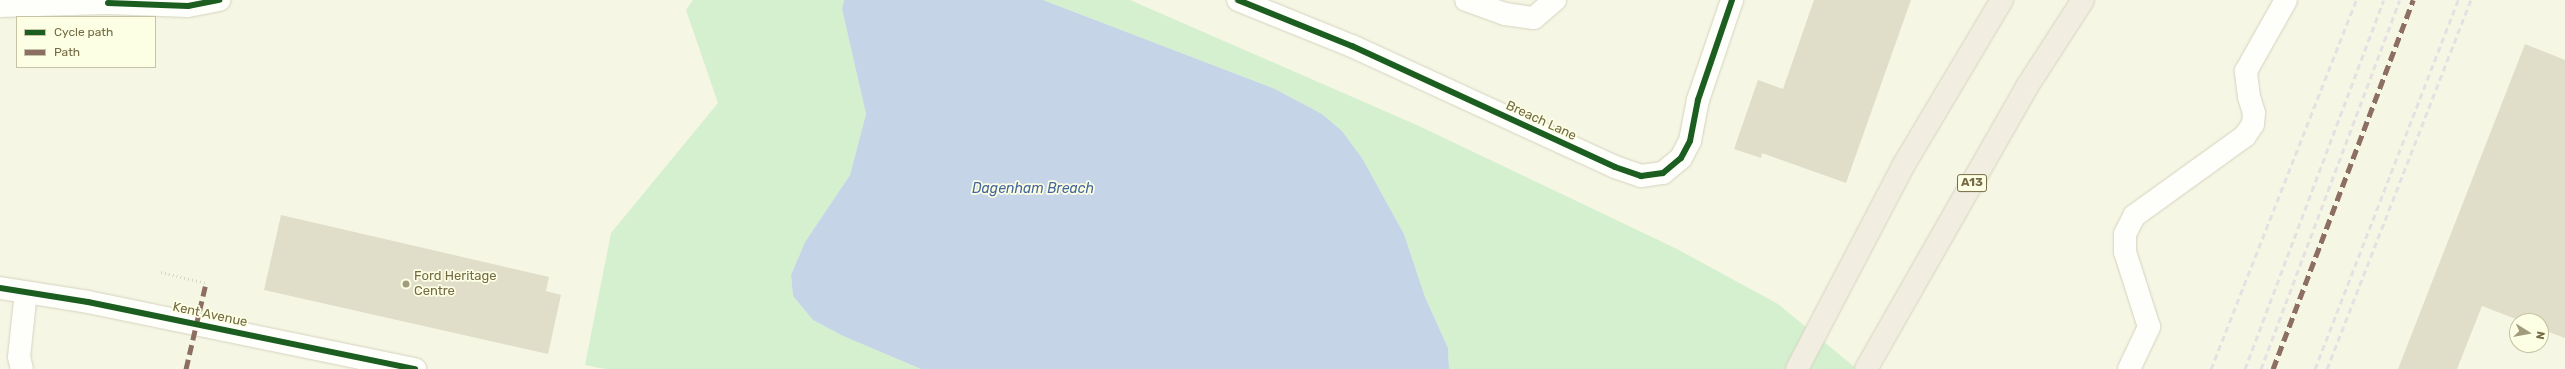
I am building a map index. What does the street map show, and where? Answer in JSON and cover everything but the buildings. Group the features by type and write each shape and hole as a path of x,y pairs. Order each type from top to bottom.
{"highway":[{"path":"1798,369 1903,166 2002,0"},
{"name":"A13","path":"1866,369 2028,85 2082,0"}],"street":[{"path":"0,6 40,2 105,1 188,6 219,0"},
{"name":"Breach Lane","path":"1238,0 1352,46 1615,168 1641,176 1663,174 1681,158 1690,141 1698,100 1732,0"},
{"path":"1466,0 1505,14 1534,18 1555,0"},
{"path":"2129,369 2148,327 2124,252 2125,234 2138,213 2245,136 2254,124 2254,113 2248,98 2246,71 2286,0"},
{"name":"Kent Avenue","path":"0,288 203,324 415,369"},
{"path":"22,369 19,357 26,292"}],"path":[{"path":"161,272 206,283"}],"green space":[{"path":"693,0 844,0 842,9 866,114 850,175 805,242 791,275 793,296 813,320 843,336 921,369 605,369 585,365 611,233 718,103 686,10"},
{"path":"1043,0 1130,0 1419,126 1677,249 1778,304 1857,369 1449,369 1448,348 1425,297 1404,234 1362,158 1342,131 1322,114 1275,89"}],"water":[{"name":"Dagenham Breach","path":"844,0 1043,0 1275,89 1322,114 1342,131 1362,158 1404,234 1425,297 1448,348 1449,369 921,369 843,336 813,320 793,296 791,275 805,242 850,175 866,114 842,9"}],"railway":[{"path":"2211,369 2356,0"},
{"path":"2245,369 2384,0"},
{"path":"2261,369 2400,0"},
{"path":"2315,369 2458,0"},
{"path":"2327,369 2471,0"}],"marked path":[{"path":"2273,369 2413,0"},
{"path":"186,369 206,283"}],"cycle path":[{"path":"108,3 188,6 219,0"},
{"path":"1238,0 1352,46 1615,167 1641,176 1663,173 1681,158 1690,141 1698,100 1732,0"},
{"path":"0,288 88,302 415,369"}],"place":[{"name":"Ford Heritage Centre","path":"406,284"}]}
